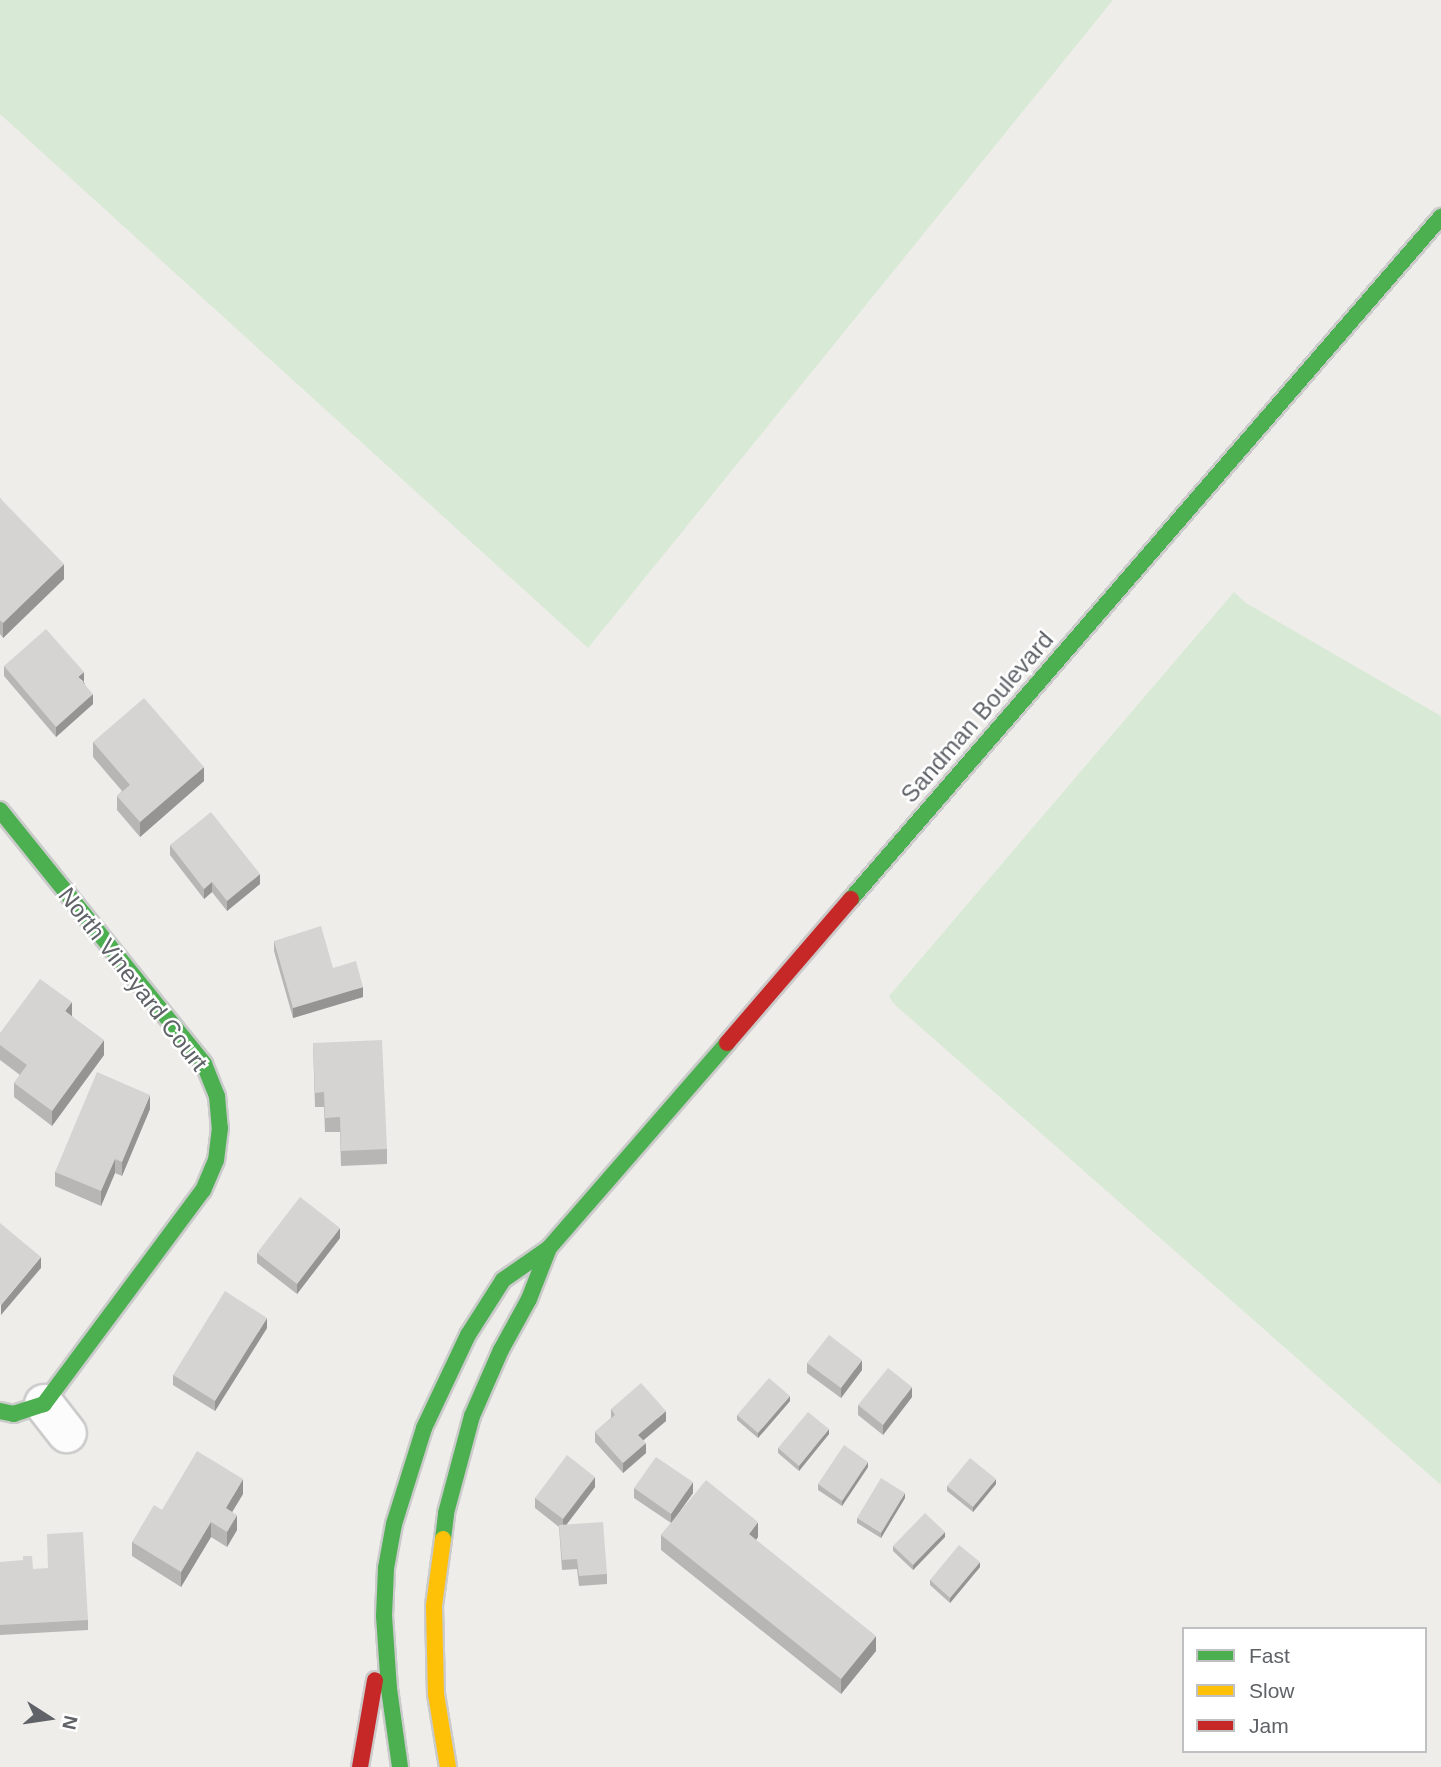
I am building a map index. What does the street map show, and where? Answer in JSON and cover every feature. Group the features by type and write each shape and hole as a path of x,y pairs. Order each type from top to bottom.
{"main road":[{"name":"Sandman Boulevard","path":"400,1767 389,1689 384,1616 386,1568 394,1524 424,1428 468,1335 503,1280 549,1248 1441,217"},
{"name":"North Vineyard Court","path":"0,810 204,1064 217,1096 220,1128 216,1160 203,1190 76,1357 56,1419 0,1411"},
{"name":"Sandman Boulevard","path":"448,1767 436,1694 434,1606 446,1513 472,1416 500,1350 529,1299 549,1248"},
{"path":"360,1767 384,1616"},
{"path":"441,1728 462,1751"}],"green space":[{"path":"0,0 1113,0 588,648 0,114"},
{"path":"1234,592 1246,603 1441,716 1441,1485 893,1003 889,996"}],"building":[{"path":"0,498 64,564 3,623 0,620"},
{"path":"46,629 84,672 78,677 93,694 56,727 4,666"},
{"path":"144,698 204,767 140,822 117,796 130,785 93,742"},
{"path":"211,812 260,874 227,901 212,882 204,889 170,845"},
{"path":"321,926 333,968 356,961 363,987 293,1008 274,941"},
{"path":"40,979 72,1002 65,1011 104,1040 52,1111 14,1083 27,1065 0,1045 0,1033"},
{"path":"382,1040 387,1149 341,1151 340,1117 325,1118 324,1092 315,1093 313,1043"},
{"path":"97,1072 150,1095 122,1162 115,1159 101,1191 55,1172"},
{"path":"300,1197 340,1228 297,1284 257,1253"},
{"path":"0,1223 41,1257 1,1305 0,1304"},
{"path":"225,1291 267,1318 215,1401 173,1375"},
{"path":"829,1335 862,1360 841,1388 807,1363"},
{"path":"888,1368 912,1387 883,1425 858,1405"},
{"path":"769,1378 790,1396 758,1433 737,1415"},
{"path":"641,1383 666,1411 638,1435 646,1443 623,1463 595,1432 615,1415 611,1409"},
{"path":"808,1412 829,1429 799,1466 778,1448"},
{"path":"844,1445 868,1462 842,1501 818,1484"},
{"path":"197,1451 243,1479 226,1508 237,1515 227,1532 211,1522 181,1572 132,1542 154,1505 162,1510"},
{"path":"567,1455 595,1477 563,1519 535,1498"},
{"path":"656,1457 693,1482 671,1514 634,1488"},
{"path":"970,1458 996,1479 973,1507 947,1486"},
{"path":"881,1478 905,1493 881,1533 857,1518"},
{"path":"706,1480 758,1522 749,1534 876,1636 841,1679 661,1535"},
{"path":"925,1513 945,1532 913,1565 893,1546"},
{"path":"603,1522 607,1574 579,1576 577,1559 562,1560 559,1525"},
{"path":"83,1532 88,1620 0,1625 0,1562 23,1560 23,1556 32,1556 33,1569 48,1568 47,1534"},
{"path":"959,1545 980,1562 950,1598 930,1580"}],"traffic: fast":[{"path":"851,899 1441,217"},
{"path":"0,810 204,1064 217,1096 220,1128 216,1160 203,1190 44,1404 14,1414 0,1411"},
{"path":"400,1767 389,1689 384,1616 386,1568 394,1524 424,1428 468,1335 503,1280 549,1248 727,1043"},
{"path":"443,1539 446,1513 472,1416 501,1350 529,1299 549,1248"}],"traffic: slow":[{"path":"443,1539 434,1606 436,1694 448,1767"}],"traffic: jam":[{"path":"727,1043 851,899"},
{"path":"360,1767 375,1680"}]}
